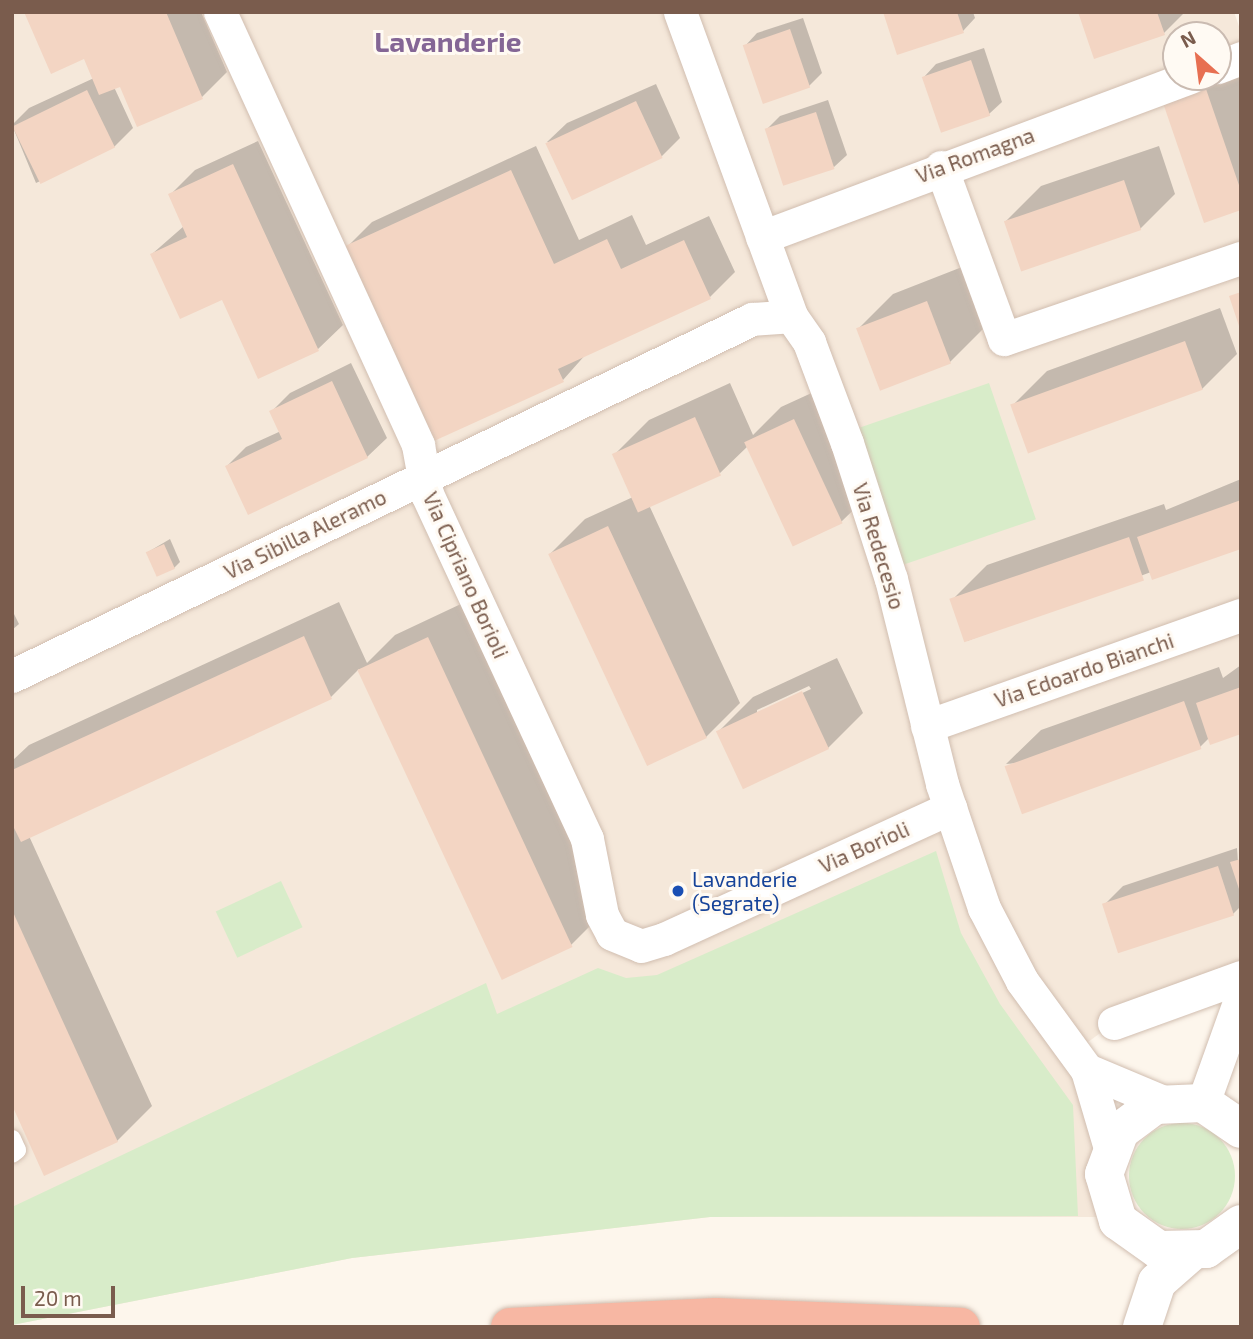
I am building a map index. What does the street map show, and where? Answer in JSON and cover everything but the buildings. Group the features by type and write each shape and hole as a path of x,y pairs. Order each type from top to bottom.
{"highway":[{"path":"510,1327 716,1317 961,1327"}],"street":[{"name":"Via Cipriano Borioli","path":"220,12 418,445 424,476 587,839 606,924 629,945 664,939"},
{"name":"Via Redecesio","path":"680,12 790,316 809,342 847,443 891,579 950,808 1009,960 1087,1070 1110,1147"},
{"name":"Via Romagna","path":"762,237 941,167 1162,87"},
{"path":"941,167 999,335 1007,340 1241,258"},
{"name":"Via Sibilla Aleramo","path":"12,676 752,319 790,316"},
{"name":"Via Edoardo Bianchi","path":"927,726 1241,615"},
{"name":"Via Borioli","path":"664,939 950,808"},
{"path":"1114,1023 1241,977"},
{"path":"1203,1103 1241,997"},
{"path":"1087,1070 1163,1102 1203,1103 1241,1129"},
{"path":"1143,1321 1131,1235 1107,1199 1110,1147 1137,1114 1163,1102"},
{"path":"1131,1235 1159,1250 1221,1243"},
{"path":"1143,1321 1157,1282 1221,1243"}],"lane":[{"path":"12,1139 17,1150 12,1154"}],"shaded area":[{"path":"12,12 1234,12 1241,32 1241,977 1114,1023 1073,1053 1116,1217 710,1217 352,1258 12,1325"}],"green space":[{"path":"989,383 1036,519 903,565 856,429"},
{"path":"936,851 961,933 1000,1004 1073,1105 1078,1216 710,1217 352,1258 12,1325 12,1207 486,983 497,1014 598,968 626,978 657,975"},
{"path":"281,881 303,927 237,958 216,911"},
{"path":"1182,1123 1202,1127 1220,1138 1231,1156 1235,1176 1231,1196 1220,1214 1202,1225 1182,1229 1162,1225 1144,1214 1133,1196 1129,1176 1133,1156 1144,1138 1162,1127"}],"place":[{"name":"Lavanderie (Segrate)","path":"678,891"}],"district":[{"name":"Lavanderie","path":"448,41"}]}
